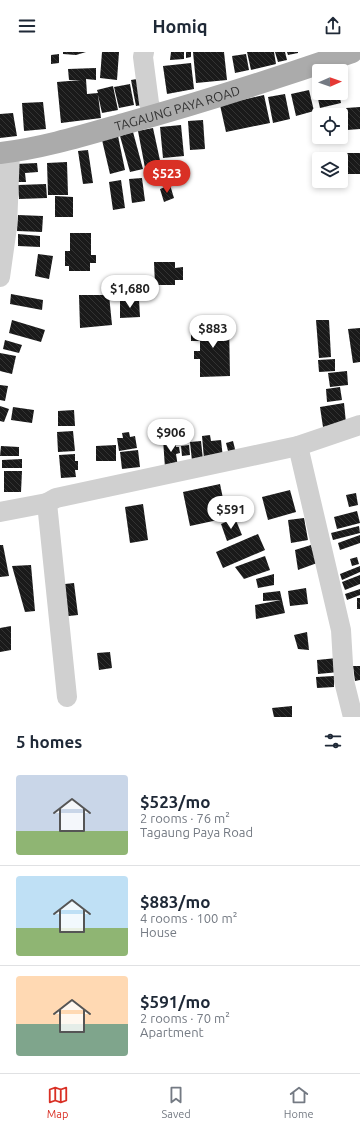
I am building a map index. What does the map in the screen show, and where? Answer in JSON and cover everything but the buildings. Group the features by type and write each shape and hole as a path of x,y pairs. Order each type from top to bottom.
{"main road":[{"name":"TAGAUNG PAYA ROAD","path":"5,153 79,137 154,116 352,52"}],"street":[{"path":"144,52 143,57 149,103 154,116"},
{"path":"0,277 7,226 5,153"},
{"path":"0,512 47,503 56,498 298,446 360,425"},
{"path":"298,446 341,630 344,680 353,717"},
{"path":"47,503 67,697"}]}
